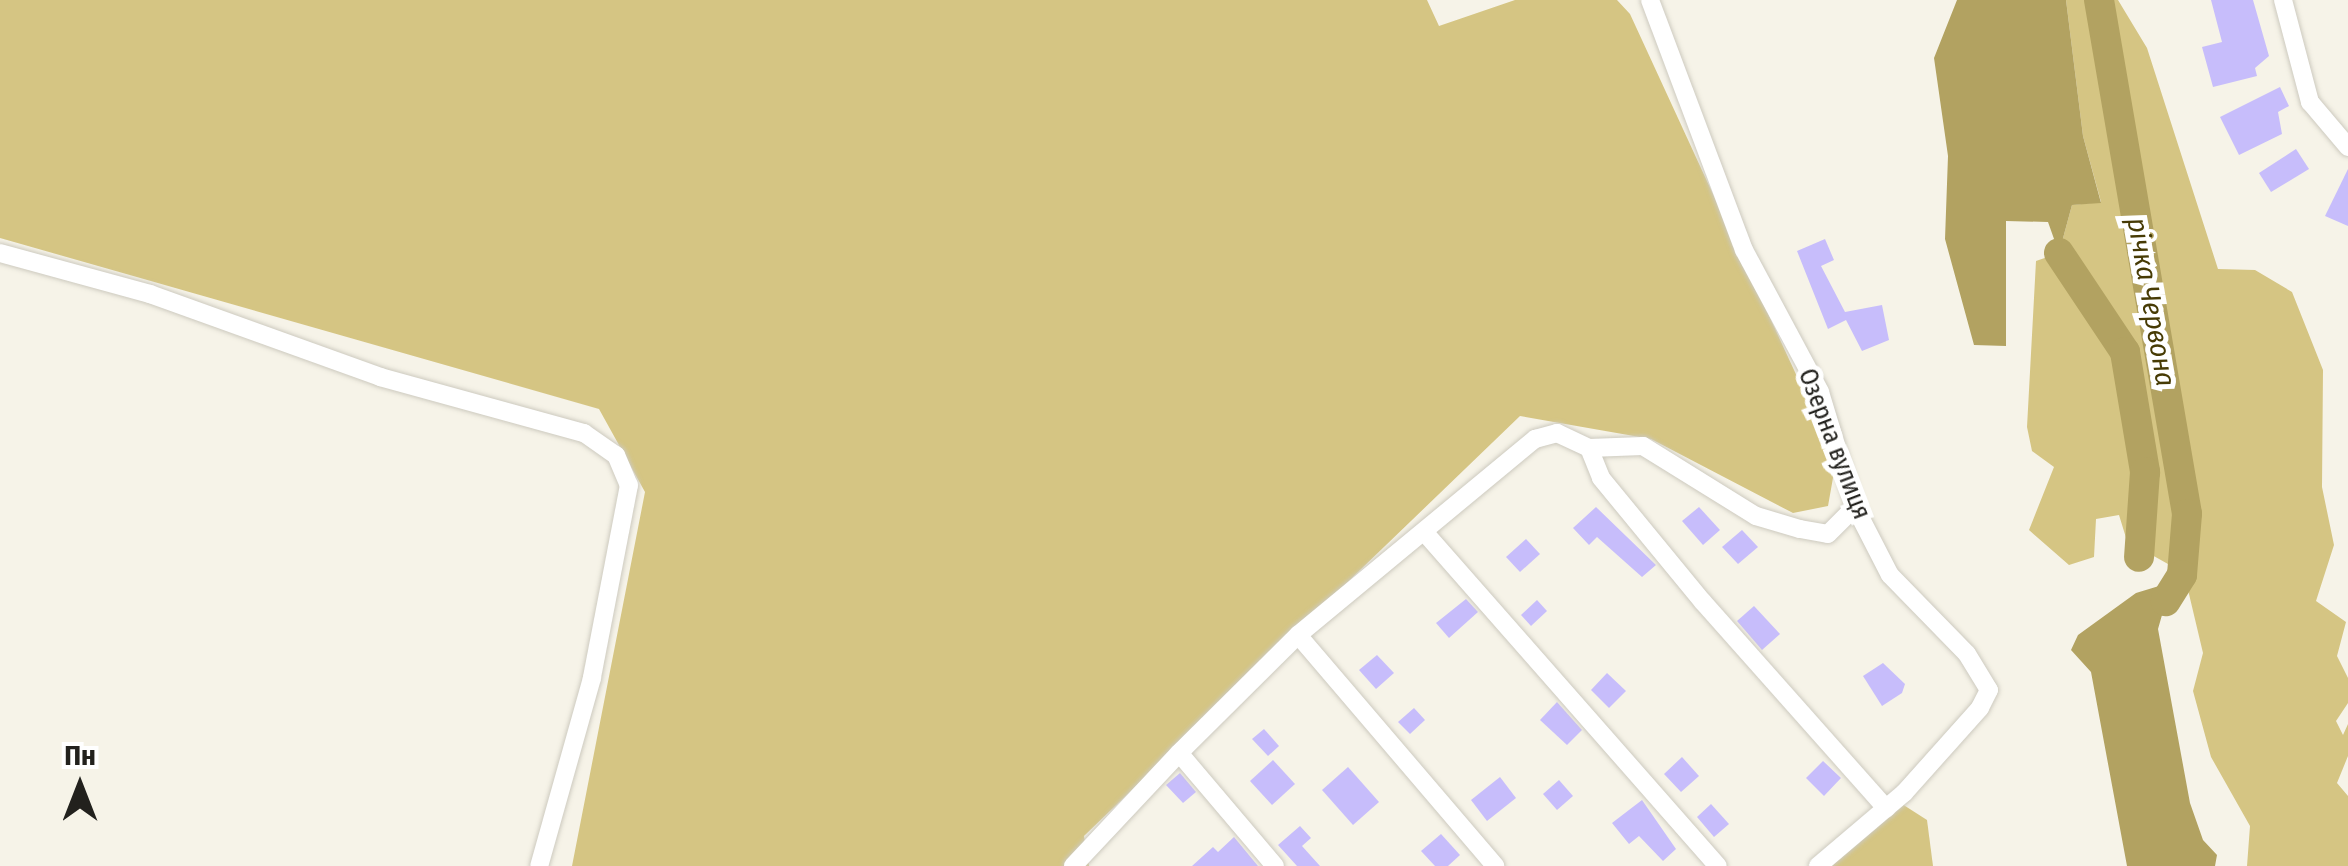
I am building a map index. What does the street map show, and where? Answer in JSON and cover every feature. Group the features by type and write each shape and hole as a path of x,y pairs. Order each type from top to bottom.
{"street":[{"name":"Озерна вулиця","path":"1650,0 1744,250 1820,392 1855,507 1890,576 1967,654 1989,690 1980,708 1886,808 1818,866"},
{"path":"2283,0 2310,102 2348,147"},
{"path":"0,253 150,294 380,376 584,433 616,455 629,485 622,524 592,678 540,866"},
{"path":"1073,866 1298,635 1426,534 1535,438 1557,432 1589,448 1643,446 1756,516 1800,529 1828,534 1855,507"},
{"path":"1589,448 1601,478 1703,602 1886,808"},
{"path":"1426,534 1718,866"},
{"path":"1298,635 1496,866"},
{"path":"1179,753 1275,866"}],"shaded area":[{"path":"0,0 1427,0 1439,26 1515,0 1617,0 1630,14 1836,461 1828,506 1793,513 1651,439 1520,416 1084,836 1089,866 572,866 645,492 599,409 0,238"},
{"path":"1957,0 2066,0 2083,136 2101,203 2072,205 2059,253 2048,222 2006,221 2006,346 1974,345 1945,239 1948,156 1934,58"},
{"path":"2066,0 2118,0 2147,48 2218,269 2255,270 2292,292 2323,370 2322,487 2334,545 2316,601 2346,622 2337,656 2348,678 2348,703 2336,721 2343,735 2348,724 2348,756 2337,783 2348,796 2348,866 2247,866 2250,826 2211,757 2193,691 2203,653 2184,573 2127,541 2119,515 2096,519 2094,557 2069,565 2029,530 2054,467 2032,451 2027,427 2036,261 2059,253 2072,205 2101,202 2083,136"},
{"path":"2159,586 2166,601 2158,629 2190,803 2203,840 2217,855 2215,866 2127,866 2091,672 2071,650 2078,635 2136,593"},
{"path":"1902,804 1927,820 1933,866 1830,866"}],"building":[{"path":"2211,0 2253,0 2269,56 2255,68 2257,76 2213,87 2202,47 2222,42"},
{"path":"2280,87 2289,106 2278,112 2282,134 2239,155 2220,117"},
{"path":"2296,149 2309,169 2271,192 2259,173"},
{"path":"2348,169 2348,226 2325,216"},
{"path":"1825,239 1834,260 1821,266 1845,312 1882,305 1889,340 1862,351 1846,320 1828,329 1797,251"},
{"path":"1596,507 1656,565 1642,577 1597,537 1589,545 1573,528"},
{"path":"1699,507 1720,530 1703,545 1682,521"},
{"path":"1742,530 1758,547 1738,564 1722,547"},
{"path":"1526,539 1540,554 1520,572 1506,557"},
{"path":"1466,599 1478,612 1449,638 1436,623"},
{"path":"1537,600 1547,611 1531,626 1521,615"},
{"path":"1754,606 1780,634 1762,650 1737,621"},
{"path":"1377,655 1394,673 1376,689 1359,670"},
{"path":"1883,663 1905,684 1902,693 1882,706 1863,676"},
{"path":"1607,673 1626,691 1609,708 1591,690"},
{"path":"1557,702 1582,730 1567,745 1540,720"},
{"path":"1414,708 1425,720 1410,734 1398,722"},
{"path":"1264,729 1279,746 1268,756 1252,739"},
{"path":"1682,757 1699,776 1681,792 1664,774"},
{"path":"1273,760 1295,784 1272,805 1250,781"},
{"path":"1823,761 1841,778 1824,796 1806,778"},
{"path":"1348,767 1379,802 1353,825 1322,790"},
{"path":"1180,773 1196,792 1183,803 1166,785"},
{"path":"1500,777 1516,798 1487,821 1471,800"},
{"path":"1559,780 1573,796 1557,810 1543,794"},
{"path":"1642,800 1676,849 1663,861 1639,836 1629,844 1612,823"},
{"path":"1711,804 1729,824 1714,837 1697,817"},
{"path":"1300,826 1311,838 1302,846 1320,866 1297,866 1278,845"},
{"path":"1441,834 1460,855 1448,866 1435,866 1421,851"},
{"path":"1234,837 1258,866 1192,866 1213,847 1218,852"}],"waterway":[{"name":"річка Червона","path":"2099,0 2187,514 2182,575 2166,601"},
{"name":"річка Червона","path":"2059,253 2125,352 2145,472 2139,557"}]}
